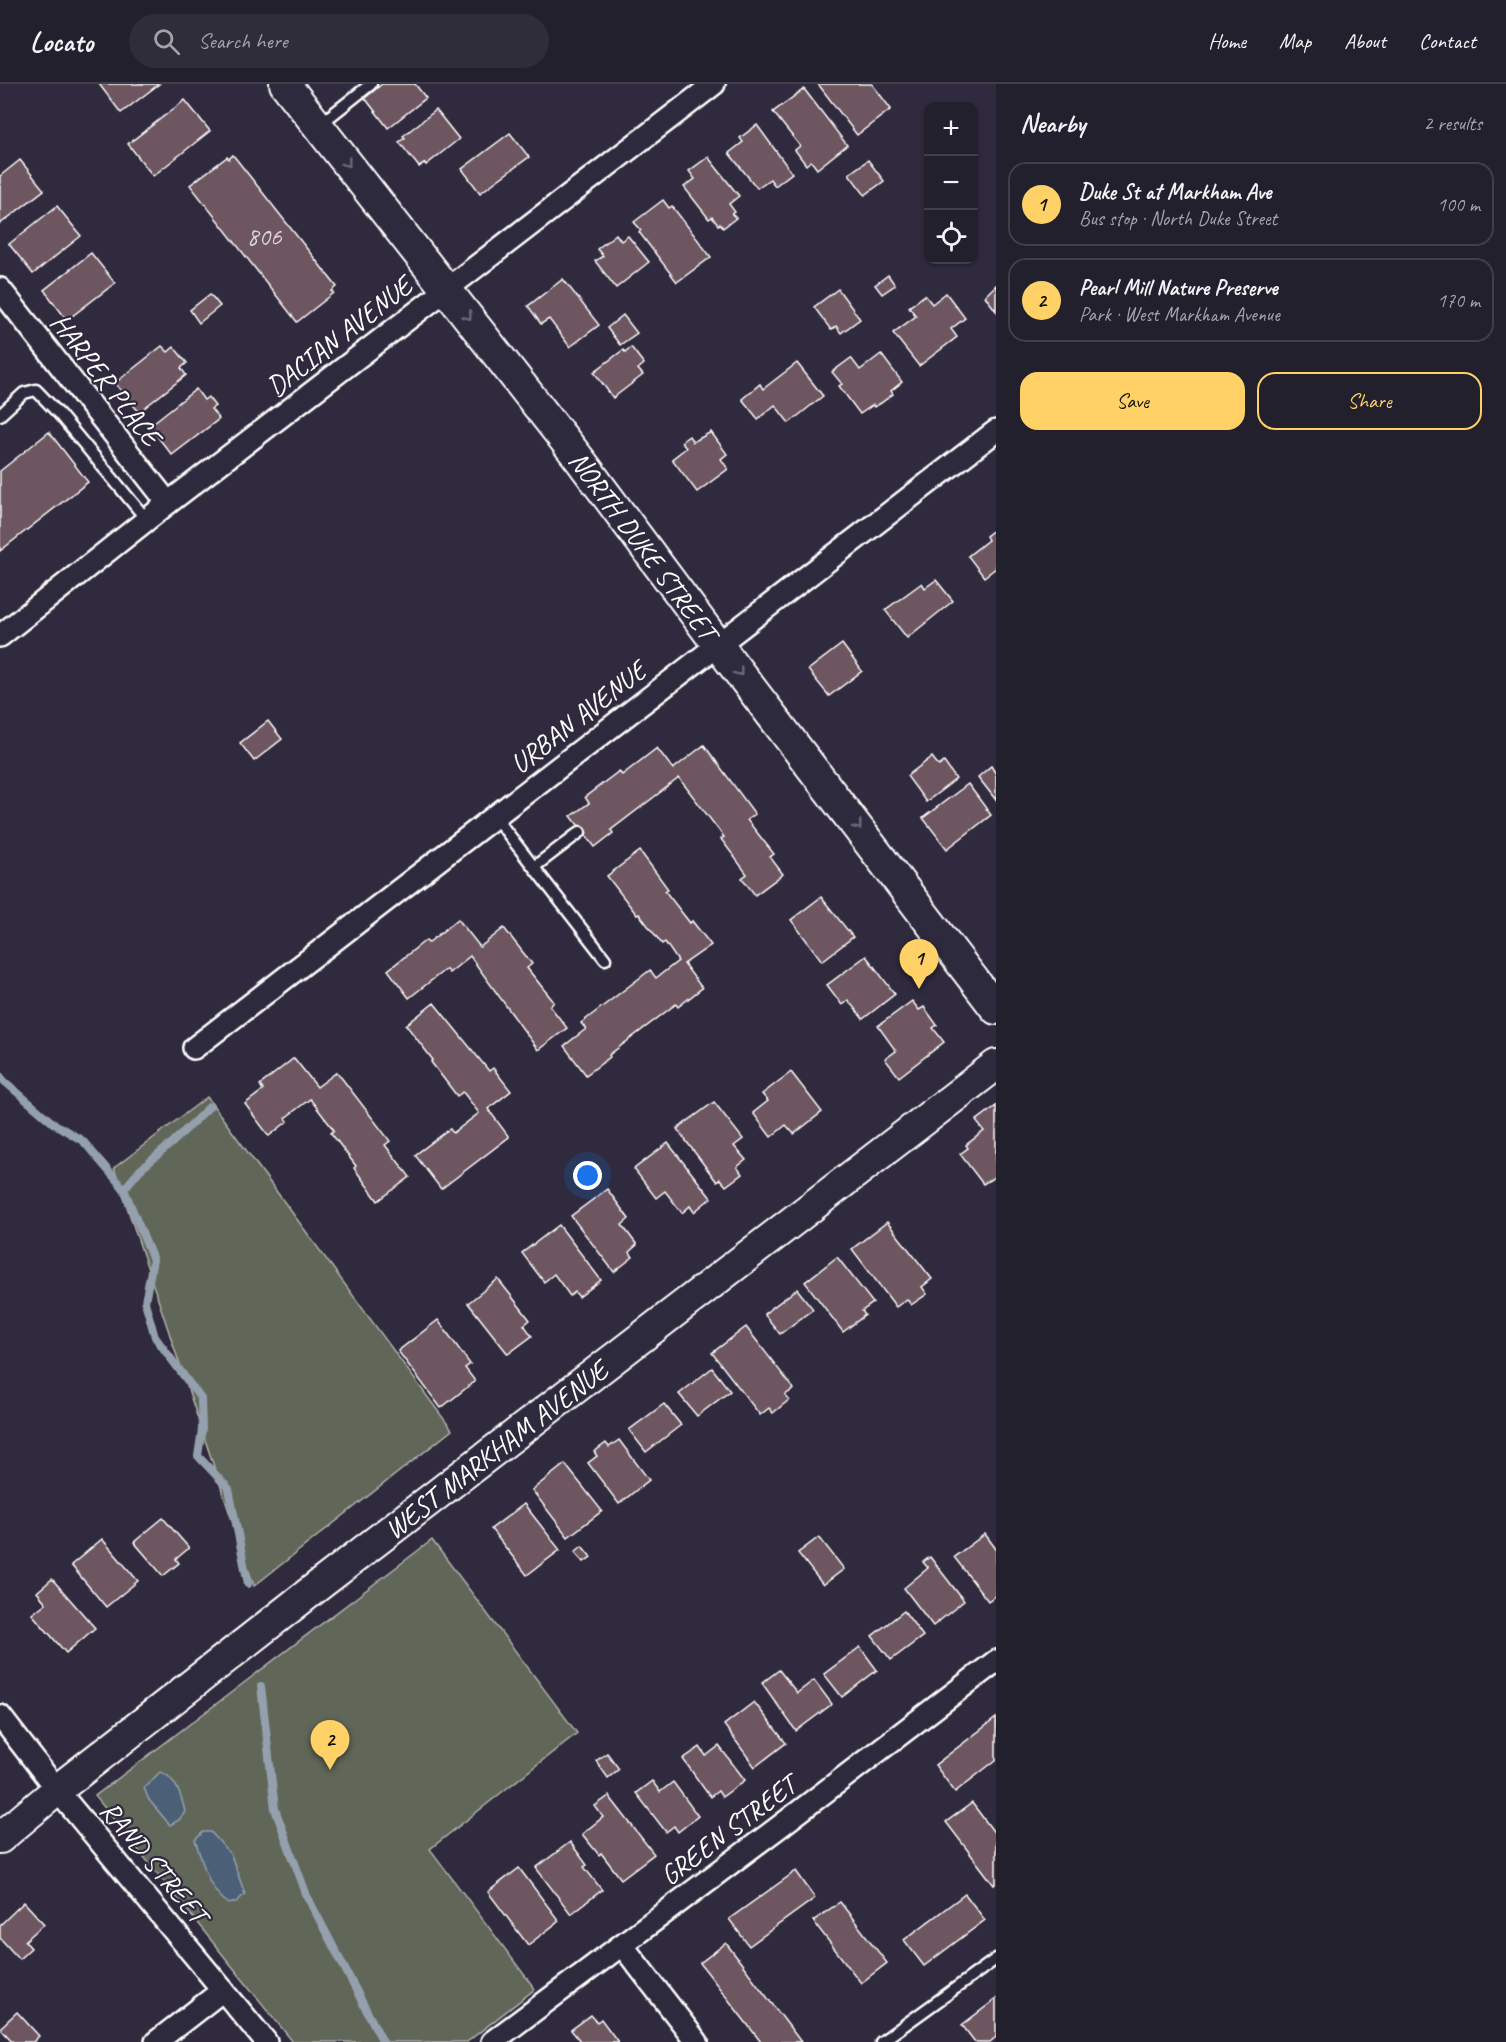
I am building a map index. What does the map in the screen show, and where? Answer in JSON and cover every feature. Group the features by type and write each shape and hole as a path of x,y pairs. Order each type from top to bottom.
{"street":[{"name":"NORTH DUKE STREET","path":"285,84 581,461 718,645 996,1009"},
{"name":"DACIAN AVENUE","path":"0,636 147,520 714,84"},
{"name":"HARPER PLACE","path":"0,289 168,504"},
{"name":"URBAN AVENUE","path":"194,1048 996,431"},
{"name":"WEST MARKHAM AVENUE","path":"0,1838 57,1790 323,1582 996,1065"},
{"name":"GREEN STREET","path":"492,2042 996,1661"},
{"name":"RAND STREET","path":"0,1716 57,1790 266,2042"},
{"path":"622,1945 697,2042"},
{"path":"156,2042 223,1990"}],"lane":[{"path":"318,126 371,84"},
{"path":"0,415 24,393 36,390 59,414 147,520"},
{"path":"495,817 605,959"},
{"path":"534,867 580,832"},
{"path":"880,2042 996,1959"}],"green space":[{"path":"207,1097 452,1430 254,1586 114,1168"},
{"path":"432,1540 577,1733 430,1849 535,1989 467,2042 293,2042 95,1796"}],"water":[{"path":"160,1772 166,1774 174,1783 185,1812 179,1820 170,1825 149,1800 144,1788"},
{"path":"203,1832 211,1832 231,1855 245,1894 236,1902 229,1904 211,1884 195,1840"}],"building":[{"path":"99,84 159,84 121,113"},
{"path":"382,84 415,84 426,98 388,128 365,98"},
{"path":"818,84 872,84 891,109 857,135"},
{"path":"804,89 847,145 817,169 811,161 806,165 795,150 800,146 773,112"},
{"path":"185,100 210,131 153,176 128,144"},
{"path":"436,110 459,139 426,165 425,163 419,167 399,142 405,138 403,136"},
{"path":"757,125 792,173 775,186 770,179 757,188 729,153 743,142 740,138"},
{"path":"510,133 529,157 480,193 462,169"},
{"path":"233,155 337,287 332,291 334,293 297,322 190,185"},
{"path":"708,157 739,196 729,204 736,218 723,228 712,217 709,219 684,187 695,179 689,171"},
{"path":"20,160 44,190 0,224 0,176"},
{"path":"868,160 884,181 865,195 849,174"},
{"path":"663,200 669,208 672,206 711,257 677,282 634,222"},
{"path":"57,206 81,236 33,274 9,244"},
{"path":"616,234 621,241 628,236 649,262 616,288 595,261 603,256 597,249"},
{"path":"91,253 115,283 67,320 44,290"},
{"path":"888,275 895,285 882,294 875,285"},
{"path":"563,279 599,325 570,347 549,319 541,324 528,306"},
{"path":"996,285 996,311 985,296"},
{"path":"838,289 860,319 841,333 836,326 831,330 814,307"},
{"path":"946,293 965,318 951,329 957,337 919,366 893,333 916,316 909,307 925,295 932,304"},
{"path":"210,294 220,306 199,323 190,310"},
{"path":"623,315 637,333 620,345 607,328"},
{"path":"162,346 168,352 174,347 187,363 181,368 186,375 139,412 115,383"},
{"path":"631,347 644,364 638,369 643,375 613,398 594,372 623,350 625,352"},
{"path":"881,354 902,382 891,391 893,394 860,414 839,386 842,384 832,372 851,358 860,370"},
{"path":"797,363 823,396 789,423 775,405 758,419 742,399 760,384 763,389"},
{"path":"196,389 204,400 208,397 215,406 211,409 219,419 172,455 149,426"},
{"path":"49,432 88,482 0,551 0,471"},
{"path":"711,432 727,454 721,459 728,469 697,492 672,459 686,448 681,442 689,436 693,442"},
{"path":"995,529 996,568 984,577 968,556 988,540 986,536"},
{"path":"936,580 953,601 907,638 885,610 922,583 925,588"},
{"path":"842,644 862,671 829,696 808,670"},
{"path":"268,721 282,739 254,761 240,743"},
{"path":"704,745 755,814 747,820 774,854 770,857 783,874 755,895 742,878 747,874 721,839 724,837 679,778 611,830 613,833 595,847 571,816 589,803 585,797 619,771 622,775 657,748 673,769"},
{"path":"932,757 939,766 944,762 956,779 926,802 907,776"},
{"path":"991,766 996,774 996,800 978,777"},
{"path":"968,784 991,815 947,849 923,818"},
{"path":"640,851 668,889 665,891 711,945 684,964 702,988 678,1007 676,1004 586,1075 564,1046 586,1029 581,1023 650,970 656,978 678,961 665,942 662,944 607,876"},
{"path":"821,897 853,937 822,961 791,920"},
{"path":"458,919 480,947 504,928 532,964 527,968 554,1002 550,1006 567,1028 538,1050 470,956 449,973 446,969 409,998 388,970 426,940 428,943"},
{"path":"866,956 895,994 863,1019 848,1000 842,1005 827,985"},
{"path":"912,1001 919,1010 924,1007 937,1025 933,1028 944,1042 899,1077 885,1059 896,1051 878,1026"},
{"path":"434,1003 489,1071 493,1068 511,1091 488,1109 509,1137 441,1189 415,1155 450,1129 453,1133 479,1113 463,1092 457,1096 406,1025"},
{"path":"294,1058 317,1087 337,1072 390,1141 385,1145 410,1177 378,1201 354,1168 356,1166 331,1133 334,1130 310,1099 285,1118 288,1121 269,1136 245,1104 263,1090 260,1085"},
{"path":"791,1072 822,1112 794,1134 786,1125 771,1137 753,1113 768,1101 762,1094"},
{"path":"714,1102 743,1139 734,1146 746,1160 737,1167 742,1174 726,1186 720,1179 717,1182 677,1129"},
{"path":"996,1106 996,1176 983,1184 960,1154 968,1148 966,1145 984,1131 976,1121"},
{"path":"668,1143 711,1198 694,1212 690,1206 682,1213 665,1191 656,1198 634,1169"},
{"path":"607,1189 629,1219 622,1225 637,1245 629,1252 633,1257 614,1272 571,1216"},
{"path":"887,1222 932,1279 922,1287 927,1294 911,1305 907,1299 896,1307 852,1249"},
{"path":"559,1225 601,1280 579,1297 575,1292 570,1296 554,1274 544,1282 522,1253"},
{"path":"837,1257 873,1303 862,1311 865,1315 843,1332 805,1282"},
{"path":"498,1279 530,1320 524,1325 532,1336 508,1354 468,1303"},
{"path":"797,1289 813,1309 780,1334 764,1314"},
{"path":"438,1320 470,1364 465,1368 475,1381 441,1408 398,1351"},
{"path":"746,1327 794,1389 785,1395 789,1400 773,1413 769,1408 760,1415 712,1353"},
{"path":"712,1368 730,1391 697,1416 679,1394"},
{"path":"664,1404 681,1425 646,1452 629,1430"},
{"path":"619,1440 649,1480 619,1504 588,1463 597,1456 594,1452 606,1443 609,1447"},
{"path":"565,1464 602,1511 568,1537 532,1490"},
{"path":"524,1504 560,1550 527,1575 491,1529"},
{"path":"163,1518 189,1548 176,1559 179,1563 163,1576 134,1542"},
{"path":"985,1534 996,1549 996,1595 988,1601 954,1557"},
{"path":"819,1537 844,1569 823,1585 798,1553"},
{"path":"102,1539 138,1581 106,1607 71,1565"},
{"path":"582,1546 591,1557 584,1562 575,1552"},
{"path":"930,1557 964,1601 933,1626 904,1588 928,1568 923,1562"},
{"path":"52,1579 95,1628 66,1653 32,1614 46,1603 37,1592"},
{"path":"904,1611 923,1636 891,1660 872,1636"},
{"path":"860,1647 877,1670 842,1697 824,1674"},
{"path":"779,1670 797,1693 814,1680 832,1704 796,1731 762,1683"},
{"path":"754,1702 786,1743 755,1767 724,1725"},
{"path":"996,1718 996,1760 955,1792 935,1765"},
{"path":"719,1746 745,1780 722,1797 718,1791 710,1797 683,1759 700,1747 706,1756"},
{"path":"607,1753 619,1769 608,1778 596,1761"},
{"path":"652,1781 660,1792 673,1782 698,1816 678,1832 674,1826 666,1832 636,1793"},
{"path":"609,1796 654,1854 621,1879 601,1853 599,1855 582,1834 603,1817 595,1806"},
{"path":"972,1803 996,1835 996,1883 994,1885 946,1822"},
{"path":"570,1842 587,1865 584,1867 602,1890 571,1914 536,1868"},
{"path":"519,1868 559,1921 528,1945 488,1892"},
{"path":"796,1871 815,1898 749,1946 729,1919"},
{"path":"965,1894 985,1920 924,1966 904,1940"},
{"path":"24,1902 44,1924 25,1941 31,1948 19,1959 0,1938 0,1925"},
{"path":"840,1902 887,1963 861,1983 813,1921"},
{"path":"726,1943 801,2042 761,2042 700,1963"},
{"path":"996,1999 996,2037 990,2042 975,2042 962,2025"},
{"path":"17,2012 39,2036 33,2042 13,2042 0,2028"},
{"path":"591,2015 597,2022 601,2019 618,2042 581,2042 571,2030"}],"waterway":[{"path":"0,1076 53,1123 83,1141 124,1189 153,1260 145,1302 155,1337 201,1399 202,1429 198,1456 229,1489 248,1584"},
{"path":"124,1189 140,1170 209,1107"},
{"path":"261,1686 275,1809 307,1896 383,2042"}],"place":[{"name":"Duke St at Markham Ave","path":"919,989"},
{"name":"Pearl Mill Nature Preserve","path":"330,1770"}]}
